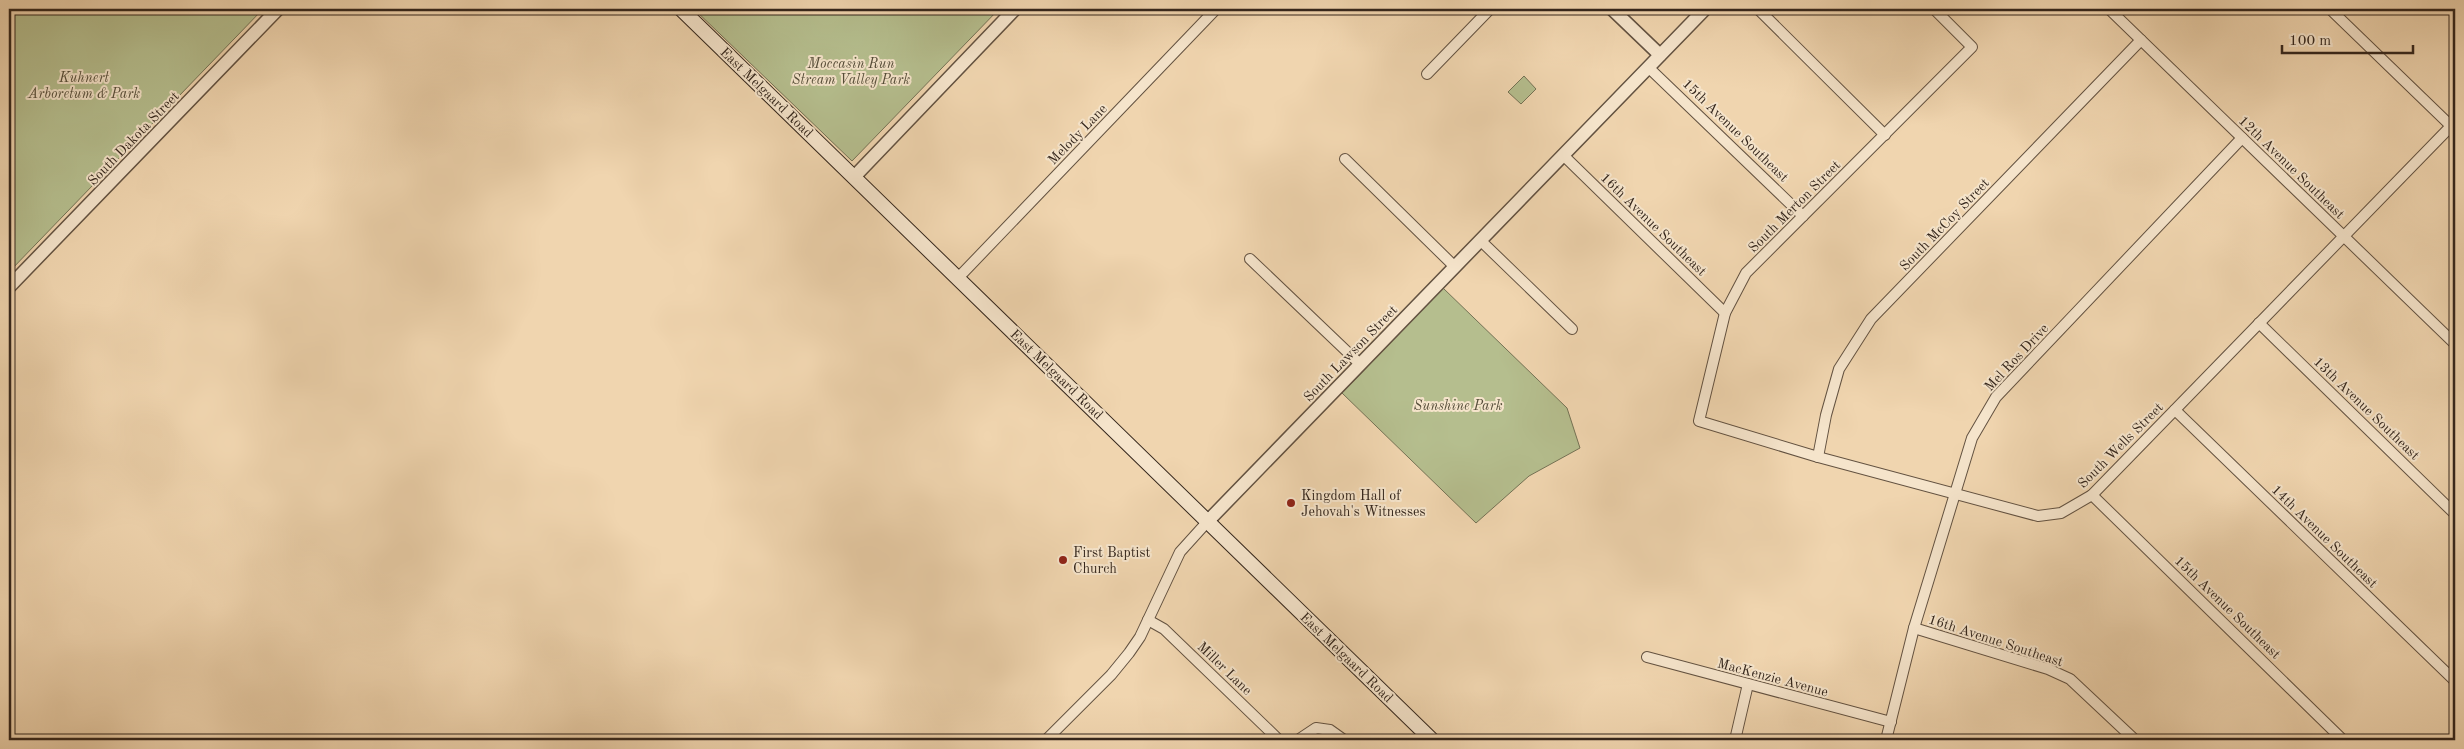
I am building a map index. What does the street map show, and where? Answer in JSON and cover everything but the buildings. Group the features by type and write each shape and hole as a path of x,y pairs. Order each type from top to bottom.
{"main road":[{"name":"East Melgaard Road","path":"681,9 1432,740"}],"street":[{"name":"South Dakota Street","path":"9,287 278,9"},
{"path":"854,176 1015,9"},
{"name":"Melody Lane","path":"958,278 1216,9"},
{"path":"1427,74 1490,9"},
{"path":"1612,9 1660,56"},
{"name":"South Lawson Street","path":"1046,740 1111,674 1140,637 1180,552 1454,266 1705,9"},
{"path":"1758,9 1885,135"},
{"name":"South Merton Street","path":"1699,421 1725,313 1746,274 1972,47 1934,9"},
{"name":"12th Avenue Southeast","path":"2108,9 2455,344"},
{"path":"2330,9 2452,128"},
{"name":"South McCoy Street","path":"1818,457 1826,415 1839,369 1871,318 2141,40"},
{"name":"15th Avenue Southeast","path":"1648,67 1802,216"},
{"name":"South Wells Street","path":"1699,421 1818,457 2038,516 2061,513 2092,495 2452,128"},
{"name":"Mel Ros Drive","path":"1886,740 1914,628 1954,494 1972,438 1996,397 2242,138"},
{"name":"16th Avenue Southeast","path":"1563,155 1725,313"},
{"path":"1345,159 1454,266"},
{"path":"1480,240 1572,329"},
{"path":"1250,259 1360,364"},
{"name":"13th Avenue Southeast","path":"2259,323 2455,514"},
{"name":"14th Avenue Southeast","path":"2175,410 2455,681"},
{"name":"15th Avenue Southeast","path":"2092,495 2343,740"},
{"name":"Miller Lane","path":"1148,620 1164,629 1278,740"},
{"name":"16th Avenue Southeast","path":"1914,628 2048,669 2070,679 2135,740"},
{"name":"MacKenzie Avenue","path":"1647,657 1891,722"},
{"path":"1734,740 1748,684"},
{"path":"1298,740 1310,730 1322,728 1330,730 1344,740"}],"green space":[{"name":"Kuhnert Arboretum & Park","path":"9,9 263,9 9,272"},
{"name":"Moccasin Run Stream Valley Park","path":"694,9 999,9 852,161"},
{"path":"1524,76 1536,89 1521,104 1508,92"},
{"name":"Sunshine Park","path":"1443,288 1567,408 1580,448 1529,476 1476,523 1342,393"}],"place":[{"name":"Kingdom Hall of Jehovah's Witnesses","path":"1291,503"},
{"name":"First Baptist Church","path":"1063,560"}]}
